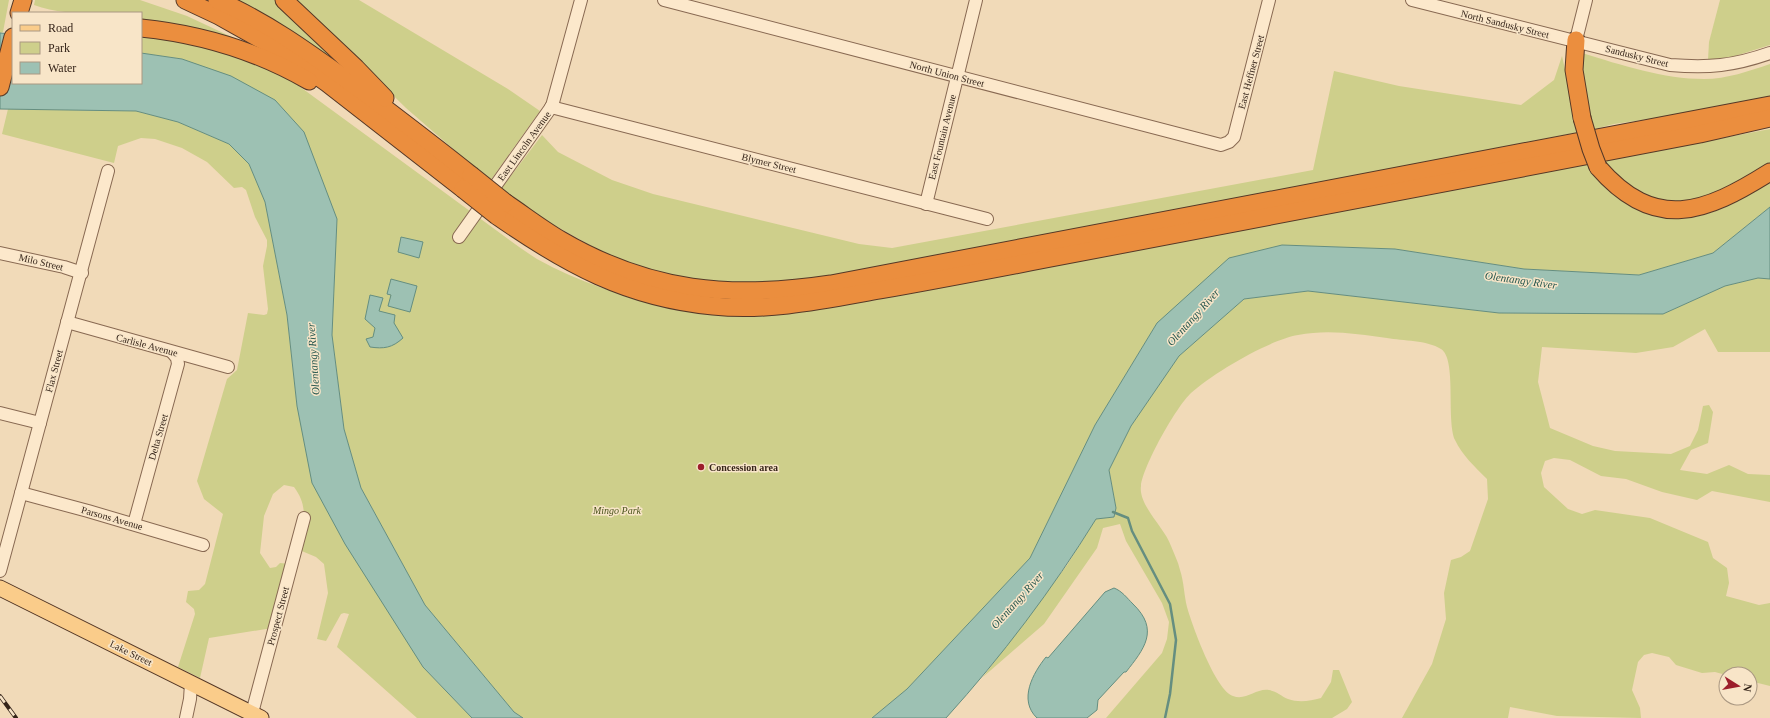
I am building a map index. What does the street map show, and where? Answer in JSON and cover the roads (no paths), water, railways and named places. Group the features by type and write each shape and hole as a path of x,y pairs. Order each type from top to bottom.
{"highway":[{"path":"185,0 219,16 285,54 327,83 358,108 467,182 501,209 541,246 568,262 596,276 638,292 666,299 716,307 779,306 816,302 1692,136 1770,118"},
{"path":"218,0 273,29 319,59 406,122"},
{"path":"284,0 356,68 406,122 467,182"},
{"path":"142,28 190,34 236,48 303,77 358,108"},
{"path":"1576,40 1574,70 1582,118 1591,149 1598,167 1622,191 1642,203 1676,210 1692,209 1715,203 1730,196 1770,172"},
{"path":"0,87 12,41"},
{"path":"501,209 588,255 660,282 731,292 765,291 831,284 1770,104"}],"main road":[{"name":"Lake Street","path":"0,588 191,682 256,716"}],"street":[{"name":"East Lincoln Avenue","path":"459,237 551,107 580,0"},
{"name":"North Union Street","path":"664,0 1220,145 1229,142"},
{"name":"East Fountain Avenue","path":"926,204 976,0"},
{"name":"East Heffner Street","path":"1229,142 1234,137 1269,0"},
{"name":"North Sandusky Street","path":"1412,0 1547,35 1576,40"},
{"path":"1576,40 1586,0"},
{"name":"Sandusky Street","path":"1576,40 1670,65 1688,66 1734,64 1770,53"},
{"name":"Blymer Street","path":"551,107 926,204 987,218"},
{"name":"Flax Street","path":"0,571 82,273 108,171"},
{"name":"Milo Street","path":"0,253 64,267 82,273"},
{"name":"Carlisle Avenue","path":"68,322 228,367"},
{"name":"Delta Street","path":"134,524 178,364 177,358 172,352"},
{"path":"0,413 40,423"},
{"name":"Parsons Avenue","path":"21,493 134,524 203,545"},
{"name":"Prospect Street","path":"256,716 304,518"},
{"path":"186,718 190,706 191,682"}],"water":[{"name":"Olentangy River","path":"0,33 12,34 12,84 142,84 142,53 182,59 231,76 275,100 304,132 337,219 332,335 344,429 361,488 425,605 514,712 523,718 472,718 423,667 345,544 312,483 297,406 287,315 265,202 249,164 229,144 178,122 136,111 0,109"},
{"name":"Olentangy River","path":"1770,207 1770,279 1758,278 1725,286 1663,314 1499,313 1308,291 1244,299 1179,356 1131,426 1109,470 1116,508 1114,517 1096,519 1026,622 967,695 946,718 872,718 907,689 1030,558 1095,425 1157,323 1229,258 1282,245 1395,249 1524,269 1639,275 1713,253"},
{"path":"401,237 423,242 419,258 398,252"},
{"path":"391,279 417,286 410,312 388,306 391,295 387,294"},
{"path":"370,295 383,298 379,311 395,315 394,323 403,338 391,346 384,348 370,347 366,339 373,337 375,328 365,319"},
{"path":"1114,588 1122,593 1133,604 1141,613 1146,622 1147,631 1143,647 1126,672 1124,672 1098,700 1097,710 1087,718 1037,718 1031,711 1028,695 1032,679 1036,671 1046,657 1048,658 1105,592"}],"waterway":[{"path":"1113,512 1128,518 1132,531 1170,604 1176,640 1170,694 1165,718"}],"railway":[{"path":"0,696 16,718"}],"place":[{"name":"Concession area","path":"701,467"}],"park label":[{"name":"Mingo Park","path":"617,510"}]}
